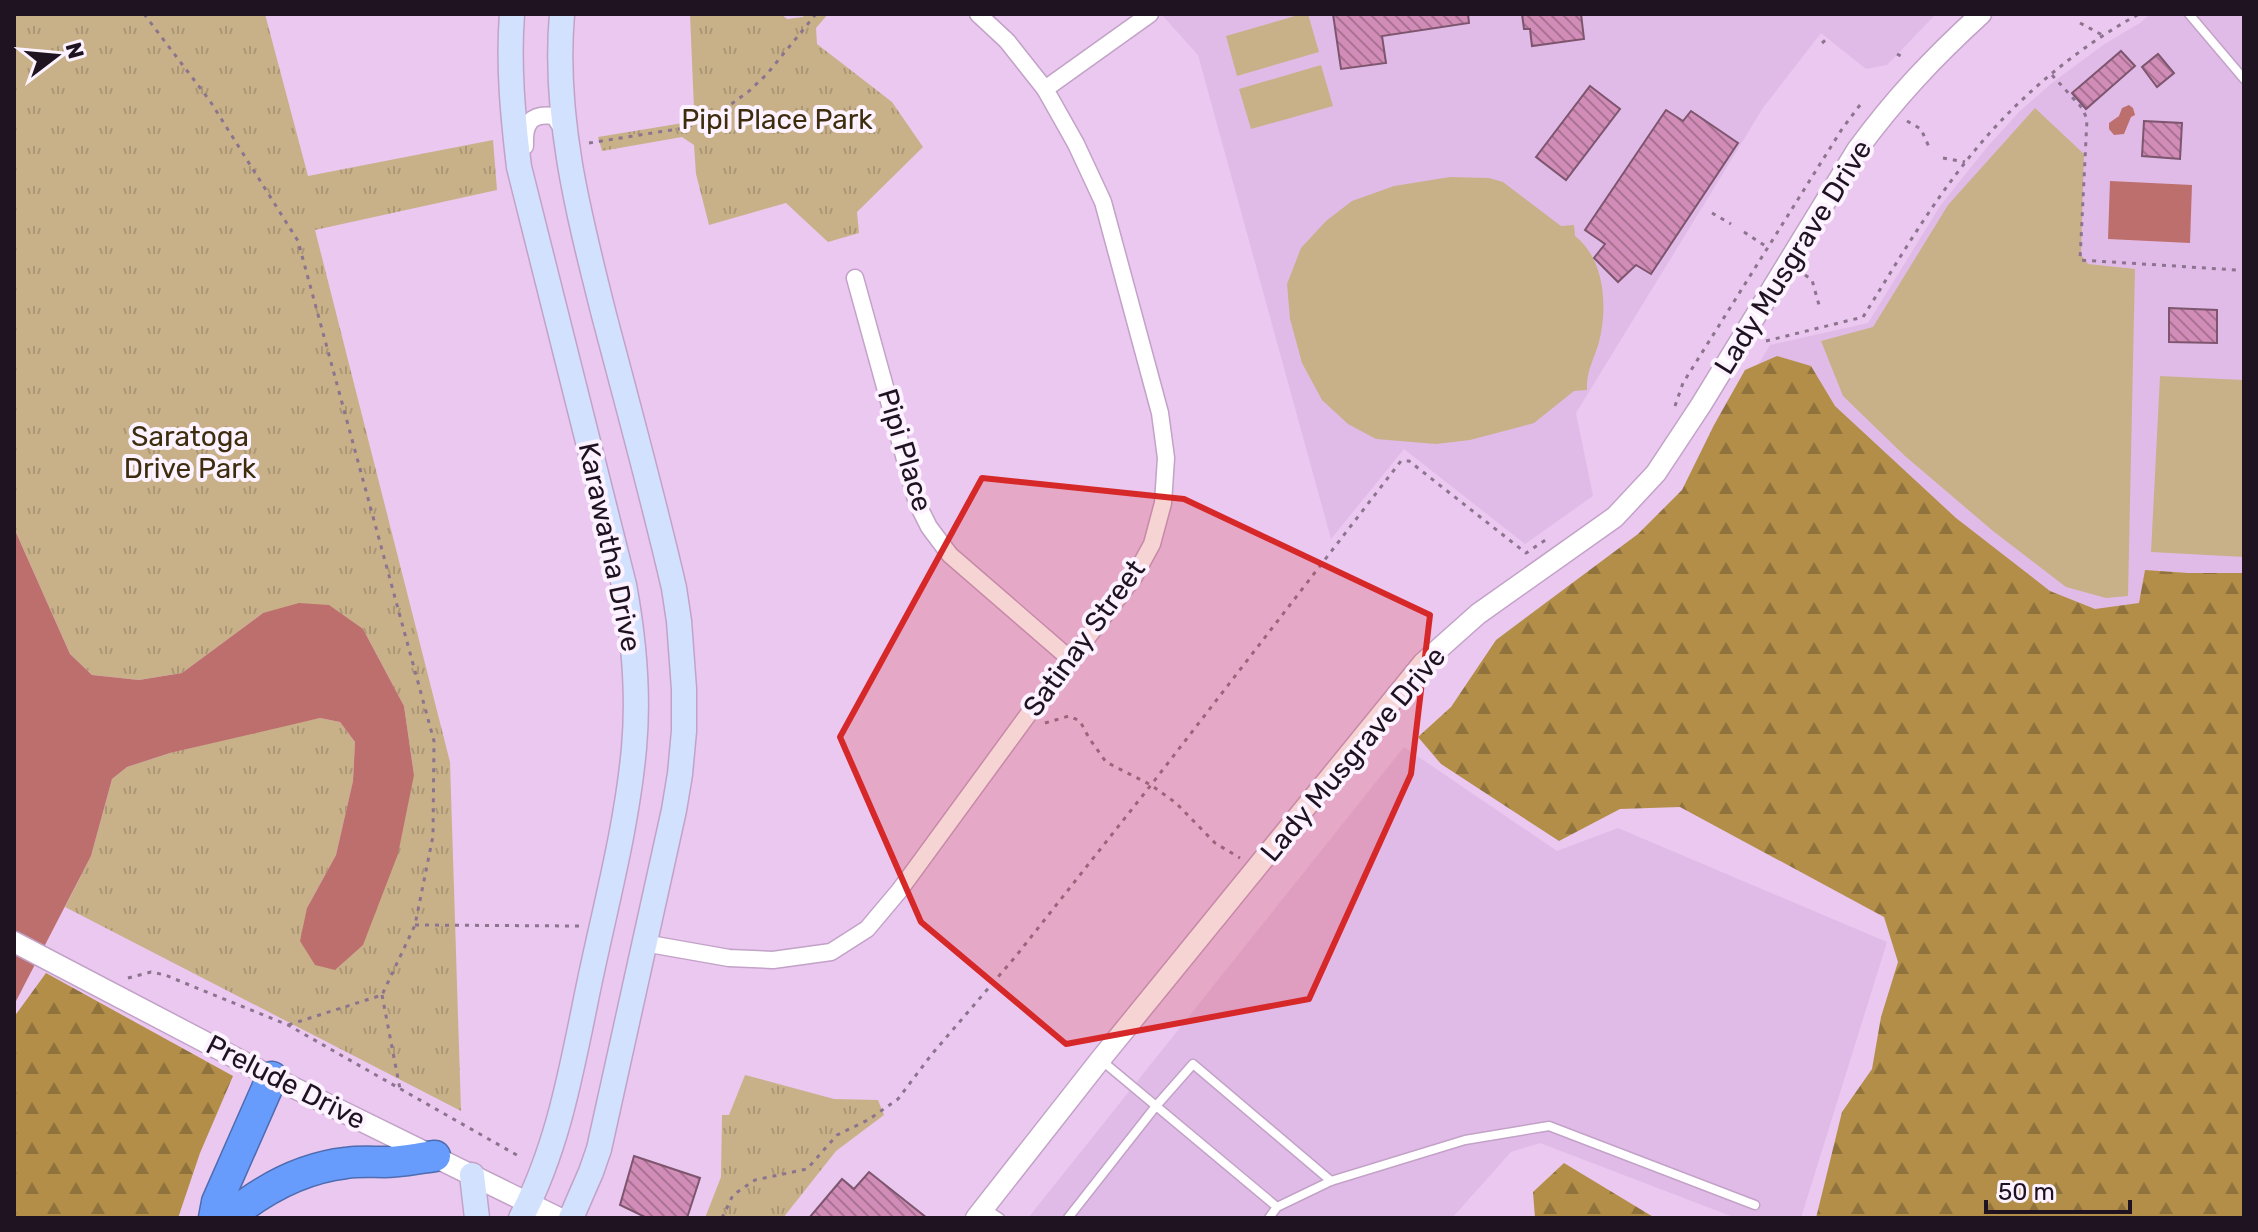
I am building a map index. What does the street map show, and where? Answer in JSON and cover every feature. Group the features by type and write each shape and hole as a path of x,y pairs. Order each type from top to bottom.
{"highway":[{"path":"214,1218 217,1202 272,1077"},
{"path":"228,1218 251,1199 298,1174 345,1163 435,1156"}],"main road":[{"name":"Karawatha Drive","path":"512,14 509,52 519,167 620,571 633,637 635,689 634,747 626,806 567,1093 554,1141 525,1211"},
{"name":"Karawatha Drive","path":"562,14 558,53 585,241 666,554 679,621 684,689 680,774 674,810 599,1149 571,1218"},
{"path":"472,1175 477,1218"}],"street":[{"name":"Satinay Street","path":"644,943 729,958 773,960 831,952 867,929 899,891 1134,577 1152,544 1163,503 1166,458 1160,413 1103,202 1076,144 1045,89 1007,41 978,14"},
{"path":"1045,89 1150,14"},
{"name":"Lady Musgrave Drive","path":"987,1215 1100,1060 1423,663 1478,614 1615,517 1656,473 1857,150 1885,111 1932,59 1981,14"},
{"path":"532,223 534,191 525,146 529,122 534,118 554,116 572,137"},
{"name":"Pipi Place","path":"855,278 917,503 929,527 950,555 1070,659"},
{"name":"Prelude Drive","path":"14,942 272,1077 472,1175 525,1211 559,1218"}],"lane":[{"path":"2189,14 2244,79"},
{"path":"1100,1060 1277,1207"},
{"path":"1068,1218 1193,1064 1331,1181"},
{"path":"1269,1218 1277,1207 1331,1181 1465,1140 1549,1126 1755,1205"}],"path":[{"path":"144,14 210,101 298,241 434,741 433,836 415,925 382,995 400,1089"},
{"path":"572,137 684,128 709,120 767,74 816,14"},
{"path":"1766,341 1863,317 1941,195 2002,120 2052,75 2139,14"},
{"path":"2080,23 2104,36"},
{"path":"1822,43 1828,38"},
{"path":"2052,75 2082,108 2087,119 2080,260 2237,270"},
{"path":"1668,416 1683,383 1860,105"},
{"path":"1907,121 1921,129 1929,147"},
{"path":"1943,158 1965,162"},
{"path":"1712,213 1731,224"},
{"path":"1744,232 1767,247"},
{"path":"1805,275 1812,280 1819,305"},
{"path":"1833,319 1839,323"},
{"path":"722,1218 733,1195 755,1180 807,1169 837,1135 868,1120 898,1099 1151,785 1401,461 1409,461 1526,553 1550,537"},
{"path":"1030,712 1045,723 1069,716 1080,721 1106,762 1151,785 1176,803 1215,843 1257,868"},
{"path":"415,925 602,926"},
{"path":"119,978 151,972 165,975 288,1025 516,1156 544,1167"},
{"path":"288,1025 382,995"}],"highlighted area":[{"path":"982,478 1184,499 1430,615 1411,774 1309,999 1066,1044 921,922 840,737"}],"shaded area":[{"path":"1161,14 1936,14 1887,65 1866,69 1821,33 1763,108 1576,413 1593,496 1525,544 1404,449 1331,539 1198,55"},
{"path":"2150,14 2244,14 2244,825 1730,411 1770,345 1868,323 1940,206 1988,146 2020,111 2052,83"},
{"path":"2129,105 2135,115 2131,117 2124,134 2114,135 2109,123 2119,116 2122,108"},
{"path":"2110,181 2192,185 2190,243 2108,239"},
{"path":"14,528 70,654 92,675 139,680 182,673 263,613 299,603 329,605 363,629 404,706 414,775 398,854 363,945 335,970 315,965 300,941 307,908 336,855 353,781 355,742 340,722 320,718 170,753 127,767 112,779 91,856 14,1005"},
{"path":"1404,747 1557,851 1618,828 1887,942 1801,1218 1736,1218 1540,1143 1511,1152 1452,1218 1028,1218"}],"green space":[{"name":"Saratoga Drive Park","path":"14,14 265,14 308,176 493,140 497,190 315,230 450,762 461,1111 65,907 91,856 112,779 127,767 170,753 290,724 320,718 340,722 355,742 353,781 336,855 307,908 414,775 404,706 363,629 263,613 182,673 139,680 92,675 70,654 14,528"},
{"name":"Pipi Place Park","path":"690,14 781,14 787,19 805,14 828,14 816,28 817,44 892,102 923,147 857,212 859,233 828,242 786,203 709,225 696,174 694,145 682,137 602,151 598,137 683,123 694,109"},
{"path":"1308,14 1319,52 1237,76 1226,36"},
{"path":"1321,65 1333,106 1251,129 1239,89"},
{"path":"2035,108 2084,154 2081,255 2088,264 2135,269 2128,596 2106,598 2066,587 1993,531 1905,456 1843,396 1821,341 1873,327 1948,205"},
{"path":"1450,177 1489,178 1503,182 1561,226 1574,225 1575,236 1593,257 1602,284 1602,328 1589,371 1587,390 1574,391 1534,423 1470,440 1436,444 1376,439 1348,424 1322,400 1302,363 1290,319 1287,284 1301,248 1326,221 1352,201 1394,186"},
{"path":"1777,356 1811,366 1835,406 1956,518 2050,591 2095,609 2139,603 2145,570 2244,573 2244,1218 1816,1218 1842,1112 1872,1069 1881,1017 1898,962 1884,917 1680,807 1620,809 1559,841 1441,764 1418,737 1451,707 1496,640 1638,534 1682,490 1745,370"},
{"path":"2160,376 2244,380 2244,557 2151,552"},
{"path":"46,973 233,1076 200,1153 178,1218 14,1218 14,1017"},
{"path":"745,1075 834,1099 878,1100 884,1115 836,1151 783,1218 705,1218 721,1177 722,1115 729,1115"},
{"path":"1564,1163 1655,1218 1535,1218 1533,1192"}],"building":[{"path":"1333,14 1468,14 1469,23 1382,36 1386,63 1341,69"},
{"path":"1522,14 1581,14 1584,39 1532,46 1530,29 1524,29"},
{"path":"2121,51 2135,66 2086,109 2072,93"},
{"path":"2158,54 2174,73 2157,87 2142,67"},
{"path":"1590,86 1620,109 1566,180 1536,157"},
{"path":"1666,110 1683,121 1691,111 1738,143 1651,274 1636,265 1618,282 1594,258 1605,244 1585,230"},
{"path":"2144,121 2182,123 2180,159 2142,156"},
{"path":"2169,308 2217,310 2217,343 2169,342"},
{"path":"634,1156 700,1178 687,1218 647,1218 620,1205"},
{"path":"869,1172 927,1218 809,1218 842,1179 854,1189"}]}
